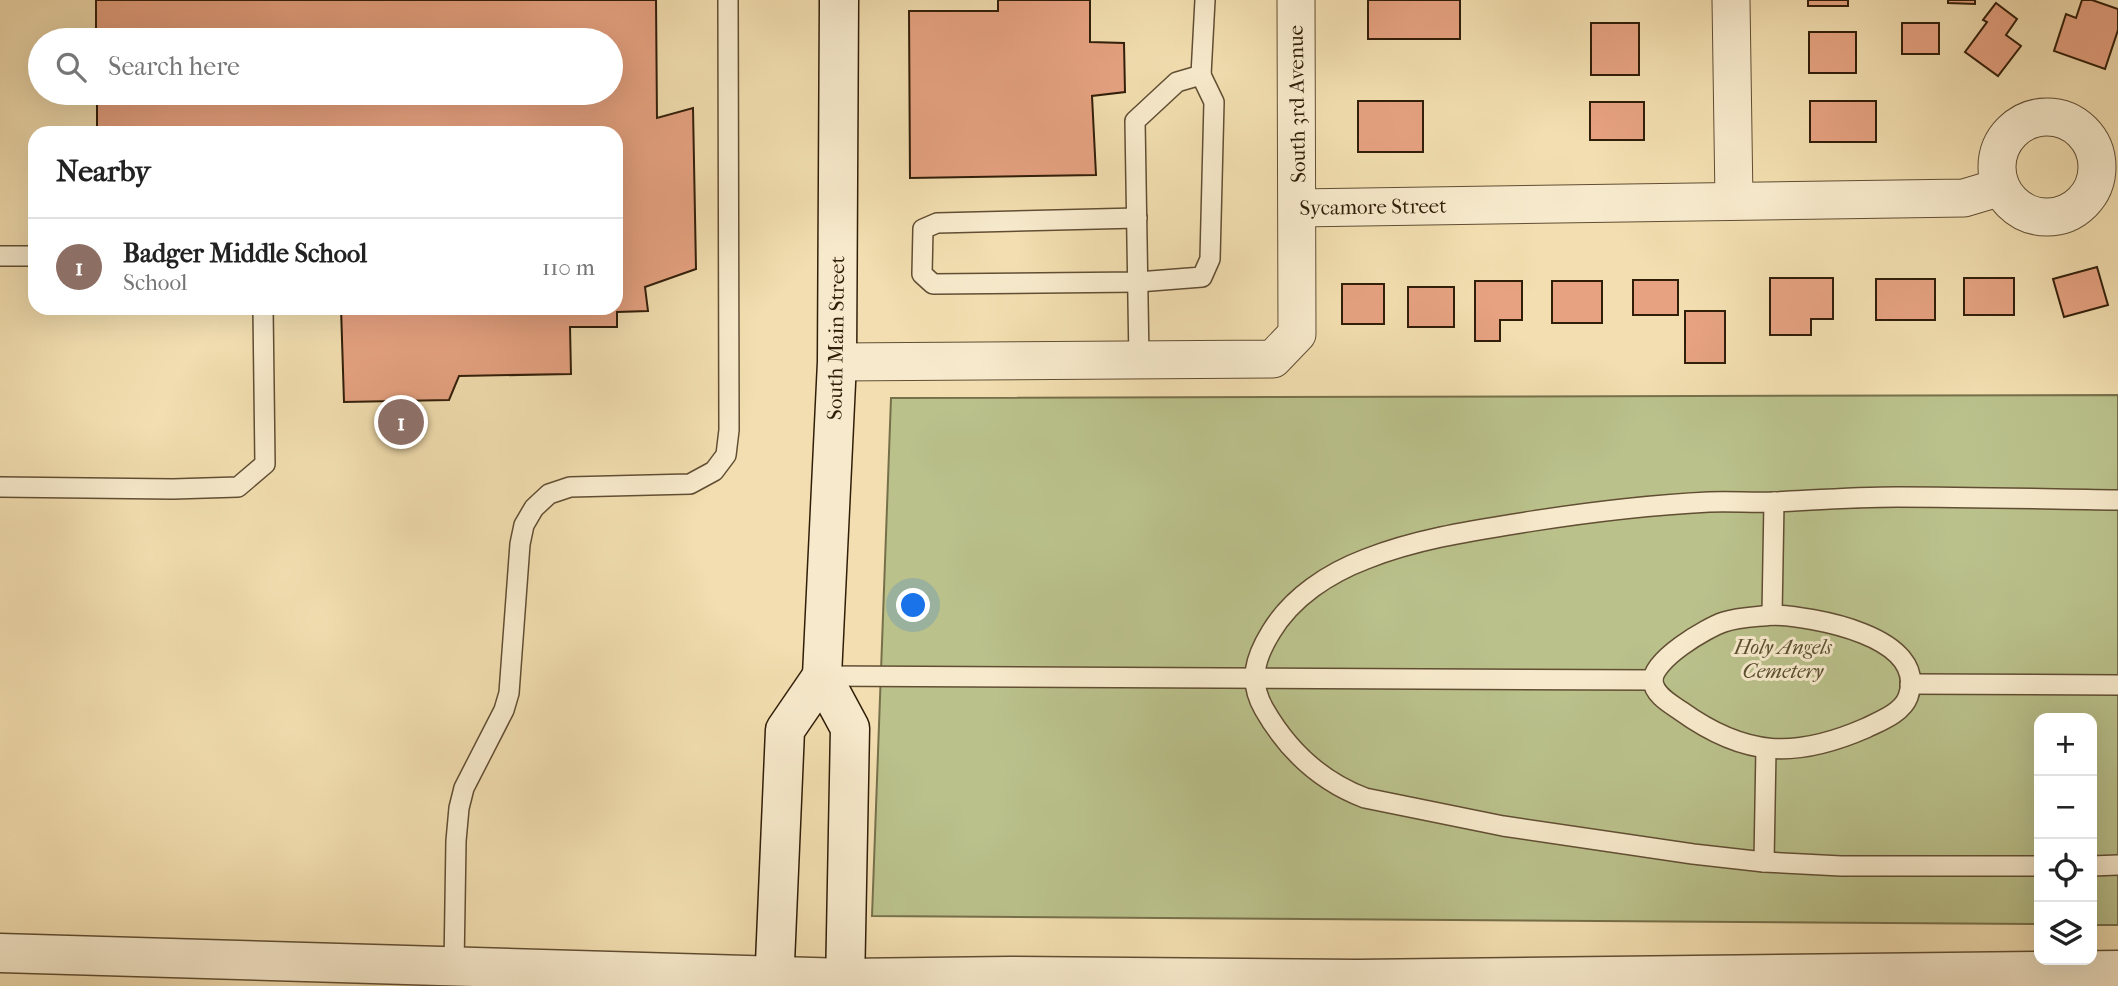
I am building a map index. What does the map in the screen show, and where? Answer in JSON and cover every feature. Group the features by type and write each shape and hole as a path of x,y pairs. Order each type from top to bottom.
{"street":[{"name":"South Main Street","path":"822,676 838,362 839,0"},
{"name":"South 3rd Avenue","path":"1296,0 1298,208"},
{"path":"1731,0 1734,201"},
{"name":"Sycamore Street","path":"838,362 1273,359 1297,334 1298,208 1964,198 2001,187"},
{"path":"774,981 785,730 822,676 850,728 846,982"},
{"path":"0,953 291,974 454,966 846,982 1601,981 2118,970"}],"lane":[{"path":"454,966 459,808 464,788 504,710 509,692 520,544 524,525 534,508 549,494 570,486 690,484 714,471 726,455 729,430 729,0"},
{"path":"1137,218 937,222 923,229 922,274 933,284 1138,282 1202,277 1210,259 1214,102 1201,75 1205,0"},
{"path":"1139,360 1135,121 1177,82 1201,75"},
{"path":"0,256 28,256"},
{"path":"0,487 237,487 265,464 262,315"},
{"path":"2034,866 1841,866 1764,862 1503,826 1365,799 1326,779 1302,760 1283,739 1257,696 1256,665 1259,651 1276,623 1298,599 1320,581 1365,559 1429,540 1489,527 1574,515 1711,502 1896,497 2118,500"},
{"path":"1772,615 1773,502"},
{"path":"1772,615 1792,615 1828,623 1871,637 1902,657 1910,684 1905,704 1894,713 1856,732 1805,747 1788,750 1766,749 1736,740 1690,717 1655,689 1653,680 1656,668 1674,652 1708,630 1725,622 1772,615"},
{"path":"822,676 1653,680"},
{"path":"1910,684 2118,685"},
{"path":"1764,862 1766,749"},
{"path":"2097,866 2118,864"}],"green space":[{"name":"Holy Angels Cemetery","path":"2118,395 2118,925 2097,925 2097,713 2034,713 2034,924 872,916 891,398"}],"building":[{"path":"96,0 656,0 657,118 693,108 696,269 645,287 648,311 623,312 623,126 97,126 97,105 623,105 623,28 96,28"},
{"path":"998,0 1090,0 1090,42 1124,43 1125,92 1092,96 1096,175 910,178 909,11 998,11"},
{"path":"1368,0 1460,0 1460,39 1368,39"},
{"path":"1808,0 1848,0 1848,6 1808,6"},
{"path":"1948,0 1975,0 1975,4 1948,3"},
{"path":"2082,0 2092,0 2118,9 2118,30 2105,69 2054,51 2066,14 2076,18"},
{"path":"1996,3 2017,19 2006,35 2021,46 1998,76 1965,52 1987,22 1983,20"},
{"path":"1591,23 1639,23 1639,75 1591,75"},
{"path":"1902,23 1939,23 1939,54 1902,54"},
{"path":"1809,32 1856,32 1856,73 1809,73"},
{"path":"1358,101 1423,101 1423,152 1358,152"},
{"path":"1810,101 1876,101 1876,142 1810,142"},
{"path":"1590,102 1644,102 1644,140 1590,140"},
{"path":"2097,267 2108,305 2064,317 2053,279"},
{"path":"1770,278 1833,278 1833,319 1811,319 1811,335 1770,335"},
{"path":"1964,278 2014,278 2014,315 1964,315"},
{"path":"1876,279 1935,279 1935,320 1876,320"},
{"path":"1633,280 1678,280 1678,315 1633,315"},
{"path":"1475,281 1522,281 1522,320 1500,320 1500,341 1475,341"},
{"path":"1552,281 1602,281 1602,323 1552,323"},
{"path":"1342,284 1384,284 1384,324 1342,324"},
{"path":"1408,287 1454,287 1454,327 1408,327"},
{"path":"1685,311 1725,311 1725,363 1685,363"},
{"path":"341,315 617,315 617,327 570,327 571,374 459,376 449,400 344,402"}],"place":[{"name":"Badger Middle School","path":"401,422"}]}
